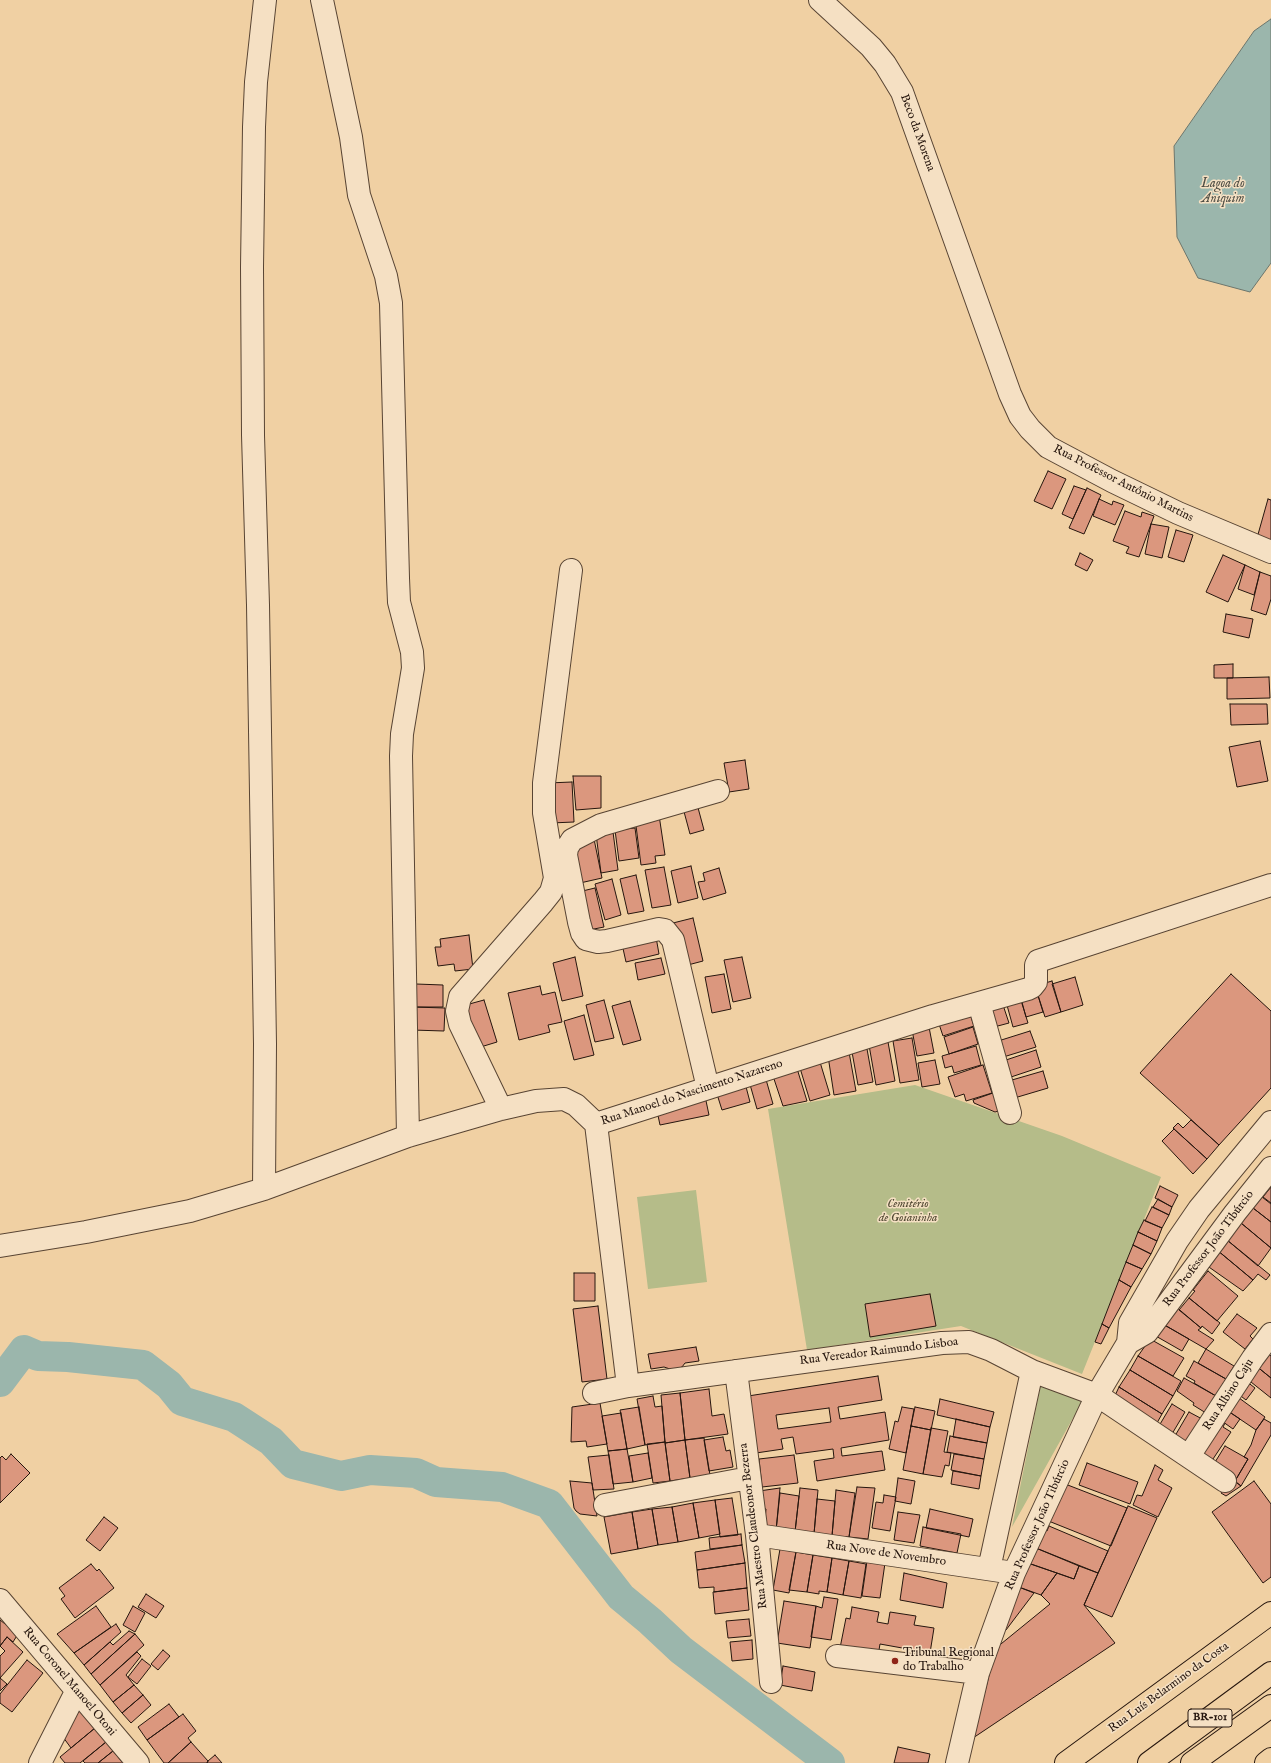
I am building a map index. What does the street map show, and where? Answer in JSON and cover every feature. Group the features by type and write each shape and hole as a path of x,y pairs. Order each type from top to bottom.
{"main road":[{"name":"Rua Luís Belarmino da Costa","path":"1066,1763 1271,1613"},
{"name":"BR-101","path":"1149,1763 1271,1673"},
{"name":"BR-101","path":"1192,1763 1271,1706"},
{"path":"1266,1763 1271,1759"}],"street":[{"path":"264,1189 265,1036 258,605 253,435 252,267 255,97 265,0"},
{"path":"322,0 351,137 358,194 386,276 391,303 399,602 412,652 413,668 402,734 401,756 408,1136"},
{"name":"Beco da Morena","path":"820,0 871,47 885,64 902,92 973,292"},
{"name":"Rua Professor Antônio Martins","path":"973,292 1010,394 1020,416 1039,439 1048,447 1178,513 1271,552"},
{"path":"501,1109 460,1024 457,1011 460,997 551,892 555,878 544,813 544,783 571,570"},
{"path":"708,1088 673,940 665,930 659,929 607,941 592,942 586,939 582,933 579,922 566,855 567,848 572,840 594,828 718,791"},
{"name":"Rua Manoel do Nascimento Nazareno","path":"628,1386 596,1124 1018,992 1035,985 1036,965 1038,961 1271,885"},
{"path":"979,1003 1010,1113"},
{"path":"0,1246 86,1232 190,1211 264,1189 408,1136 501,1109 536,1101 564,1099 576,1105 596,1124"},
{"name":"Rua Professor João Tibúrcio","path":"957,1763 978,1673 1014,1573 1097,1395 1128,1343 1130,1323 1177,1241 1213,1190 1271,1122"},
{"name":"Rua Professor João Tibúrcio","path":"1128,1343 1147,1332 1235,1212 1271,1168"},
{"name":"Rua Albino Caju","path":"1189,1456 1252,1358 1271,1334"},
{"name":"Rua Vereador Raimundo Lisboa","path":"594,1393 628,1386 958,1341 985,1347 1032,1371 1097,1395 1225,1481"},
{"name":"Rua Maestro Claudeonor Bezerra","path":"736,1371 757,1535 771,1682"},
{"path":"989,1569 1032,1371"},
{"path":"605,1506 749,1478"},
{"name":"Rua Nove de Novembro","path":"757,1535 1014,1573"},
{"name":"Rua Coronel Manoel Otoni","path":"0,1600 76,1692 138,1763"},
{"path":"837,1656 978,1673"},
{"path":"40,1763 76,1692"}],"green space":[{"name":"Cemitério de Goianinha","path":"915,1085 1062,1136 1161,1177 1082,1374 961,1326 807,1350 768,1109"},
{"path":"696,1190 707,1282 648,1289 637,1197"},
{"path":"1041,1384 1082,1402 1012,1527"}],"water":[{"name":"Lagoa do Aniquim","path":"1271,19 1271,263 1250,292 1198,278 1177,237 1174,146 1254,31"}],"building":[{"path":"1048,471 1066,479 1052,509 1034,501"},
{"path":"1074,486 1086,490 1073,519 1062,514"},
{"path":"1087,488 1101,495 1084,534 1069,528"},
{"path":"1099,499 1112,505 1113,501 1124,505 1115,525 1093,516"},
{"path":"1268,499 1271,500 1271,542 1257,538"},
{"path":"1125,511 1141,517 1142,512 1154,516 1139,557 1126,553 1129,547 1113,541"},
{"path":"1151,524 1169,527 1162,558 1145,554"},
{"path":"1176,530 1193,535 1184,562 1168,557"},
{"path":"1080,553 1093,560 1087,571 1075,565"},
{"path":"1223,555 1245,565 1228,602 1206,592"},
{"path":"1245,565 1260,572 1254,595 1238,589"},
{"path":"1260,572 1271,576 1271,599 1266,615 1251,610"},
{"path":"1226,614 1253,619 1249,638 1223,632"},
{"path":"1233,664 1233,678 1214,678 1214,665"},
{"path":"1269,677 1270,698 1227,699 1227,678"},
{"path":"1230,704 1267,704 1268,724 1231,725"},
{"path":"1260,741 1268,781 1237,787 1229,747"},
{"path":"745,760 749,789 729,792 724,763"},
{"path":"573,776 601,776 601,808 576,810"},
{"path":"572,782 574,822 551,823 548,783"},
{"path":"697,804 704,830 690,834 683,808"},
{"path":"659,815 665,855 655,856 656,863 641,865 635,818"},
{"path":"635,828 639,858 619,861 615,830"},
{"path":"613,832 618,870 601,873 596,834"},
{"path":"594,839 602,878 580,883 571,844"},
{"path":"691,866 698,898 678,903 671,871"},
{"path":"664,867 671,905 652,908 645,870"},
{"path":"719,868 726,893 703,900 698,882 705,881 703,873"},
{"path":"636,875 644,911 628,914 620,879"},
{"path":"612,879 621,915 605,920 595,884"},
{"path":"595,888 604,927 584,931 574,893"},
{"path":"693,918 703,961 684,966 673,923"},
{"path":"469,935 473,969 455,971 454,964 438,966 435,947 441,947 440,939"},
{"path":"656,937 659,954 626,962 622,944"},
{"path":"575,957 583,996 562,1001 553,963"},
{"path":"742,957 751,998 733,1002 724,960"},
{"path":"661,958 665,974 638,980 635,963"},
{"path":"724,974 731,1009 712,1013 705,977"},
{"path":"1231,974 1271,1011 1271,1088 1219,1145 1140,1073"},
{"path":"1075,977 1083,1005 1061,1012 1052,984"},
{"path":"1052,981 1061,1012 1045,1017 1035,986"},
{"path":"416,984 443,985 443,1007 413,1007"},
{"path":"540,986 542,995 555,992 562,1022 548,1025 550,1032 519,1040 508,993"},
{"path":"1036,989 1043,1012 1026,1017 1020,995"},
{"path":"1019,994 1028,1023 1013,1027 1005,998"},
{"path":"1001,999 1009,1023 994,1027 988,1003"},
{"path":"484,1000 497,1042 474,1049 462,1006"},
{"path":"604,1000 614,1038 595,1042 586,1005"},
{"path":"630,1001 641,1040 623,1045 612,1006"},
{"path":"413,1007 445,1008 444,1031 412,1030"},
{"path":"968,1008 974,1026 943,1036 937,1018"},
{"path":"584,1015 594,1055 574,1060 564,1021"},
{"path":"929,1027 934,1053 917,1056 912,1030"},
{"path":"973,1027 978,1044 949,1054 944,1037"},
{"path":"1030,1031 1036,1047 1000,1058 995,1042"},
{"path":"912,1038 919,1080 900,1083 893,1041"},
{"path":"888,1042 895,1081 876,1085 869,1045"},
{"path":"976,1046 981,1065 954,1073 952,1066 945,1068 942,1056"},
{"path":"867,1049 873,1082 858,1085 852,1052"},
{"path":"1036,1050 1041,1067 1008,1078 1003,1061"},
{"path":"849,1052 856,1091 834,1095 828,1056"},
{"path":"935,1060 940,1084 922,1087 918,1063"},
{"path":"795,1062 807,1101 783,1106 771,1070"},
{"path":"820,1062 830,1095 810,1101 800,1068"},
{"path":"983,1065 992,1093 966,1101 964,1094 955,1097 948,1077"},
{"path":"1043,1071 1048,1088 1011,1099 1005,1082"},
{"path":"765,1076 773,1104 757,1109 749,1081"},
{"path":"745,1083 750,1102 722,1110 716,1091"},
{"path":"993,1093 999,1111 995,1112 974,1103 973,1100"},
{"path":"705,1096 709,1115 660,1125 656,1106"},
{"path":"1191,1120 1219,1145 1207,1159 1173,1128 1178,1123 1183,1128"},
{"path":"1174,1129 1207,1159 1193,1174 1162,1141"},
{"path":"1160,1186 1178,1195 1172,1207 1155,1198"},
{"path":"1271,1187 1271,1203 1263,1197"},
{"path":"1262,1197 1271,1204 1271,1222 1253,1208"},
{"path":"1158,1199 1172,1207 1169,1215 1153,1207"},
{"path":"1152,1207 1169,1215 1162,1228 1145,1221"},
{"path":"1253,1208 1271,1222 1271,1248 1241,1223"},
{"path":"1144,1220 1162,1228 1157,1241 1138,1232"},
{"path":"1241,1223 1271,1248 1258,1266 1227,1240"},
{"path":"1138,1232 1157,1241 1151,1254 1133,1245"},
{"path":"1227,1240 1270,1275 1266,1280 1258,1274 1253,1280 1217,1250"},
{"path":"1133,1245 1151,1254 1142,1269 1126,1262"},
{"path":"1217,1250 1253,1280 1243,1291 1206,1265"},
{"path":"1126,1262 1142,1269 1131,1287 1119,1280"},
{"path":"1208,1271 1238,1296 1217,1321 1189,1298 1195,1291 1193,1290"},
{"path":"574,1273 595,1273 595,1301 574,1301"},
{"path":"1119,1280 1131,1287 1109,1328 1102,1324"},
{"path":"930,1294 936,1326 870,1337 865,1304"},
{"path":"1189,1298 1220,1323 1212,1334 1202,1326 1201,1328 1179,1310"},
{"path":"598,1306 607,1379 582,1382 573,1309"},
{"path":"1175,1306 1201,1328 1198,1330 1214,1340 1206,1349 1161,1323"},
{"path":"1237,1314 1257,1328 1250,1336 1253,1339 1245,1349 1223,1332"},
{"path":"1161,1323 1189,1339 1182,1351 1154,1335"},
{"path":"1102,1324 1109,1328 1101,1344 1095,1342"},
{"path":"1150,1339 1184,1358 1173,1376 1138,1356"},
{"path":"696,1347 699,1361 685,1363 682,1367 673,1370 664,1367 651,1369 648,1354"},
{"path":"1206,1349 1234,1366 1226,1379 1198,1363"},
{"path":"1265,1351 1271,1356 1271,1378 1255,1365"},
{"path":"1138,1356 1181,1381 1173,1396 1130,1370"},
{"path":"1194,1361 1226,1379 1216,1396 1194,1383 1195,1381 1186,1376"},
{"path":"1255,1365 1271,1378 1271,1398 1246,1378"},
{"path":"1130,1370 1173,1396 1162,1414 1119,1387"},
{"path":"878,1376 882,1400 838,1407 840,1419 885,1412 889,1440 841,1448 842,1456 882,1451 885,1470 817,1481 814,1461 834,1458 833,1449 796,1454 793,1437 781,1439 783,1449 756,1453 748,1396","holes":["829,1408 831,1422 778,1429 776,1415"]},
{"path":"1184,1378 1216,1396 1206,1413 1193,1405 1194,1403 1177,1391"},
{"path":"1246,1381 1255,1388 1246,1400 1237,1393"},
{"path":"1119,1387 1162,1414 1153,1430 1112,1402"},
{"path":"709,1389 712,1416 724,1414 728,1434 685,1440 680,1393"},
{"path":"680,1393 685,1440 665,1443 661,1395"},
{"path":"1235,1395 1265,1417 1256,1430 1225,1409"},
{"path":"653,1396 655,1407 662,1406 665,1442 645,1445 637,1399"},
{"path":"940,1399 994,1412 990,1427 937,1415"},
{"path":"600,1403 607,1444 587,1447 586,1441 571,1442 572,1407"},
{"path":"1172,1404 1185,1412 1169,1439 1156,1431"},
{"path":"639,1407 645,1445 627,1449 620,1410"},
{"path":"902,1407 914,1409 906,1453 889,1449 895,1421 898,1422"},
{"path":"915,1407 935,1411 931,1430 911,1426"},
{"path":"1225,1409 1240,1419 1233,1429 1219,1419"},
{"path":"1189,1412 1204,1420 1187,1449 1172,1441"},
{"path":"621,1413 627,1449 608,1451 602,1416"},
{"path":"956,1419 990,1427 987,1443 953,1437"},
{"path":"1219,1419 1225,1423 1223,1427 1231,1432 1209,1465 1194,1455"},
{"path":"1264,1419 1271,1423 1271,1435 1241,1486 1235,1481 1248,1459 1244,1457 1251,1445 1256,1430"},
{"path":"911,1426 931,1430 923,1474 903,1470"},
{"path":"931,1428 948,1431 944,1452 951,1453 949,1466 945,1465 942,1477 923,1474"},
{"path":"950,1436 987,1443 984,1459 947,1452"},
{"path":"723,1437 726,1451 730,1450 733,1467 709,1471 704,1440"},
{"path":"704,1438 710,1475 690,1478 685,1440"},
{"path":"685,1440 690,1478 670,1481 665,1443"},
{"path":"665,1442 670,1481 653,1483 647,1444"},
{"path":"1225,1446 1248,1459 1235,1481 1212,1467"},
{"path":"627,1449 633,1482 613,1484 608,1451"},
{"path":"648,1453 652,1478 633,1482 629,1456"},
{"path":"11,1454 30,1473 0,1503 0,1458 2,1456 6,1460"},
{"path":"954,1454 984,1459 981,1476 951,1470"},
{"path":"609,1455 614,1489 593,1490 588,1457"},
{"path":"794,1455 798,1483 762,1487 759,1459"},
{"path":"1087,1463 1138,1482 1130,1504 1079,1485"},
{"path":"1155,1465 1163,1470 1158,1480 1172,1488 1158,1517 1133,1505 1137,1495 1142,1496"},
{"path":"953,1471 981,1476 979,1489 951,1484"},
{"path":"898,1478 915,1481 911,1504 895,1501"},
{"path":"1230,1478 1241,1486 1226,1496 1221,1493"},
{"path":"570,1481 592,1483 597,1516 580,1514 576,1511 574,1508"},
{"path":"1254,1481 1271,1504 1271,1577 1263,1583 1212,1512"},
{"path":"1060,1482 1127,1508 1111,1546 1041,1518"},
{"path":"857,1487 875,1488 868,1539 849,1537"},
{"path":"780,1488 776,1531 764,1529 766,1509 762,1508 759,1491"},
{"path":"800,1488 818,1490 814,1534 795,1532"},
{"path":"836,1490 855,1493 849,1537 832,1536"},
{"path":"780,1493 799,1496 795,1532 776,1531"},
{"path":"884,1495 896,1497 890,1531 872,1528 876,1502 883,1503"},
{"path":"732,1498 738,1535 720,1537 715,1500"},
{"path":"817,1499 835,1501 832,1536 814,1534"},
{"path":"715,1500 720,1534 699,1538 693,1503"},
{"path":"693,1503 699,1538 678,1542 672,1507"},
{"path":"1128,1506 1157,1518 1112,1617 1084,1605"},
{"path":"672,1507 678,1542 658,1545 652,1509"},
{"path":"652,1509 658,1545 638,1549 632,1512"},
{"path":"930,1509 973,1519 969,1537 926,1528"},
{"path":"632,1512 638,1549 611,1554 604,1517"},
{"path":"898,1512 920,1515 914,1543 894,1540"},
{"path":"104,1517 118,1528 100,1551 86,1540"},
{"path":"1049,1526 1108,1551 1098,1573 1031,1546 1039,1527 1047,1531"},
{"path":"923,1527 961,1534 957,1553 920,1546"},
{"path":"741,1534 742,1545 710,1549 709,1538"},
{"path":"742,1545 745,1563 697,1570 695,1552"},
{"path":"1031,1546 1079,1566 1074,1579 1025,1562"},
{"path":"780,1549 796,1552 789,1593 773,1590"},
{"path":"796,1552 813,1555 807,1592 789,1590"},
{"path":"813,1555 832,1558 827,1592 819,1591 819,1594 807,1592"},
{"path":"832,1558 849,1561 843,1595 827,1592"},
{"path":"849,1561 866,1564 861,1598 843,1595"},
{"path":"867,1561 885,1563 880,1598 862,1596"},
{"path":"1025,1562 1057,1573 1041,1595 1016,1586"},
{"path":"745,1563 747,1588 714,1592 714,1587 699,1588 697,1570"},
{"path":"91,1564 97,1571 99,1569 114,1588 75,1618 61,1599 65,1596 59,1588"},
{"path":"1079,1566 1098,1573 1084,1605 1115,1643 973,1738 996,1648 1050,1604 1041,1595 1057,1573 1074,1579"},
{"path":"904,1573 947,1583 943,1608 900,1600"},
{"path":"1016,1586 1034,1593 1006,1630 1002,1628"},
{"path":"747,1588 749,1610 715,1614 713,1592"},
{"path":"146,1594 164,1606 156,1618 138,1607"},
{"path":"824,1597 838,1599 831,1640 811,1637 816,1606 822,1608"},
{"path":"784,1601 816,1606 810,1648 777,1643"},
{"path":"96,1606 111,1627 74,1653 57,1634"},
{"path":"133,1606 145,1613 135,1632 123,1625"},
{"path":"852,1607 879,1612 877,1622 888,1624 890,1612 916,1616 914,1625 934,1628 930,1653 880,1644 878,1656 840,1648 846,1618 850,1619"},
{"path":"749,1619 751,1636 728,1638 726,1621"},
{"path":"0,1620 18,1634 13,1642 7,1637 0,1646"},
{"path":"116,1624 121,1632 84,1665 74,1653"},
{"path":"129,1631 135,1634 91,1674 84,1665 110,1642 113,1645"},
{"path":"135,1634 144,1645 100,1685 91,1674"},
{"path":"7,1637 23,1652 0,1678 0,1656 5,1651 0,1646"},
{"path":"752,1640 753,1659 732,1661 730,1642"},
{"path":"163,1650 170,1656 158,1670 151,1664"},
{"path":"137,1652 141,1656 126,1675 134,1685 113,1702 100,1685"},
{"path":"142,1659 151,1666 137,1684 128,1677"},
{"path":"27,1660 43,1673 12,1712 0,1703 0,1694"},
{"path":"783,1666 815,1672 812,1691 780,1685"},
{"path":"0,1678 7,1684 0,1691"},
{"path":"134,1685 143,1695 122,1713 113,1702"},
{"path":"143,1695 151,1705 131,1723 122,1713"},
{"path":"169,1704 179,1717 147,1740 138,1727"},
{"path":"80,1709 95,1728 71,1748 63,1737"},
{"path":"183,1714 196,1731 188,1738 191,1742 168,1763 164,1763 147,1740"},
{"path":"95,1728 106,1742 80,1763 65,1763 60,1757"},
{"path":"106,1742 113,1751 98,1763 85,1763 83,1761"},
{"path":"191,1742 208,1761 207,1763 168,1763"},
{"path":"898,1747 930,1754 928,1763 894,1763"},
{"path":"113,1751 123,1763 98,1763"},
{"path":"215,1755 222,1763 207,1763 208,1761"}],"waterway":[{"path":"0,1382 24,1350 38,1356 68,1357 143,1365 169,1385 182,1401 234,1417 271,1441 293,1464 341,1476 370,1470 416,1473 436,1482 502,1487 549,1504 621,1597 650,1621 681,1650 830,1763"}],"place":[{"name":"Tribunal Regional do Trabalho","path":"895,1661"}]}
